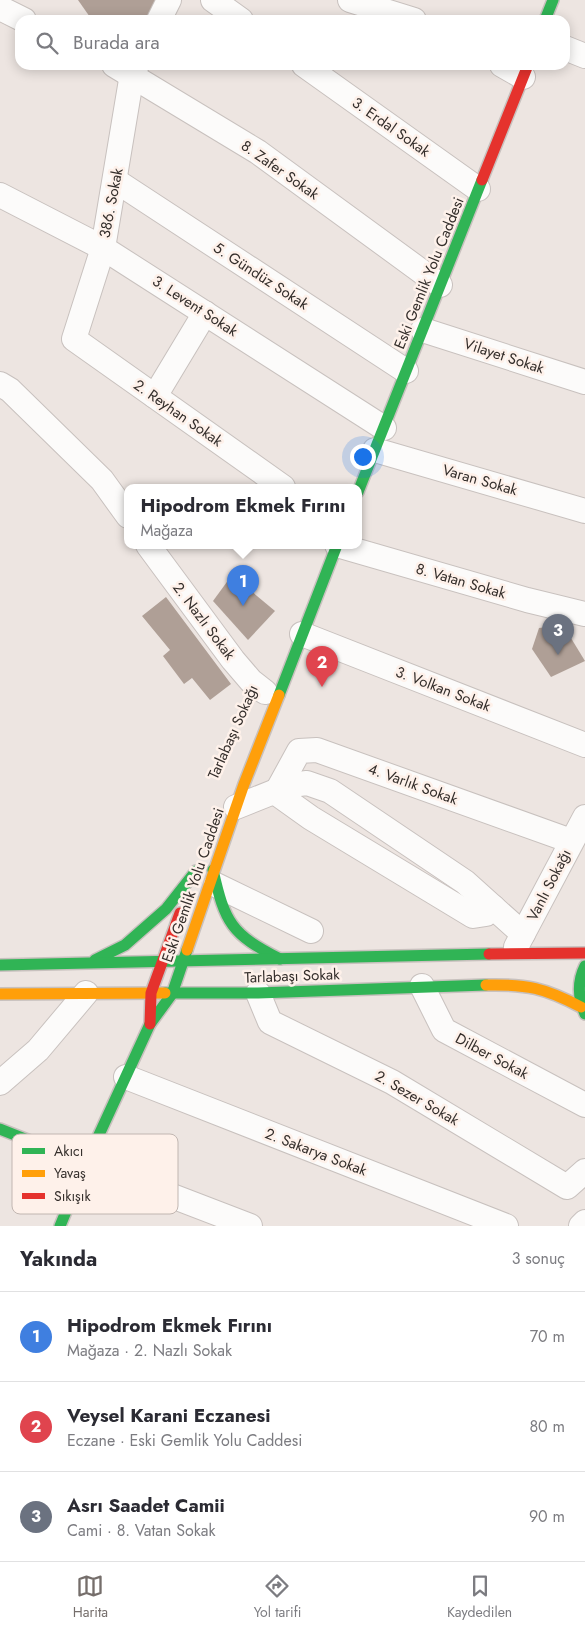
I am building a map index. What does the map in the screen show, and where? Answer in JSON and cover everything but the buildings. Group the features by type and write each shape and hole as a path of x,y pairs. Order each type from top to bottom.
{"main road":[{"path":"548,15 554,0"},
{"name":"Eski Gemlik Yolu Caddesi","path":"361,484 525,71"},
{"name":"Eski Gemlik Yolu Caddesi","path":"99,1134 150,1024 172,994 214,878 236,807 292,657 335,549"},
{"name":"Tarlabaşı Sokağı","path":"263,697 292,657"},
{"path":"89,963 125,945 166,909 197,866 151,993 150,1024"},
{"path":"214,878 229,926 250,945 281,960"},
{"path":"0,965 281,960 518,944 585,953"},
{"path":"583,1011 579,988 585,966"},
{"name":"Tarlabaşı Sokak","path":"0,994 258,993 516,984 553,992 583,1011"},
{"path":"0,1128 15,1134"},
{"name":"Eski Gemlik Yolu Caddesi","path":"60,1226 65,1214"}],"street":[{"path":"162,15 169,0"},
{"path":"213,0 234,15"},
{"path":"350,0 398,15"},
{"path":"0,8 15,16"},
{"path":"570,50 585,56"},
{"name":"386. Sokak","path":"74,339 103,248 116,182 128,70"},
{"name":"8. Zafer Sokak","path":"131,70 258,152 440,285"},
{"name":"3. Erdal Sokak","path":"311,70 478,189"},
{"name":"5. Gündüz Sokak","path":"116,182 406,371"},
{"name":"3. Levent Sokak","path":"0,195 103,248 384,428"},
{"path":"155,396 205,313"},
{"name":"Vilayet Sokak","path":"422,330 585,382"},
{"name":"2. Reyhan Sokak","path":"74,339 279,484"},
{"path":"0,384 10,390 102,480 124,510"},
{"name":"Varan Sokak","path":"375,450 585,511"},
{"name":"2. Nazlı Sokak","path":"151,549 233,660 263,697"},
{"name":"8. Vatan Sokak","path":"351,549 527,600 585,614"},
{"name":"3. Volkan Sokak","path":"302,634 585,745"},
{"name":"4. Varlık Sokak","path":"276,793 299,751 316,750 571,841"},
{"path":"236,807 276,793 291,785 306,783 330,791 465,882 493,907 518,944"},
{"path":"276,793 311,818 473,916 486,914 493,907"},
{"name":"Vanlı Sokağı","path":"518,944 585,817"},
{"path":"214,878 311,931"},
{"name":"Dilber Sokak","path":"422,986 444,1030 585,1105"},
{"path":"0,1083 38,1050 86,993"},
{"name":"2. Sezer Sokak","path":"258,993 270,1022 392,1082 567,1187 585,1171"},
{"name":"2. Sakarya Sokak","path":"126,1077 506,1226"},
{"path":"178,1198 250,1226"},
{"path":"581,1226 585,1222"}],"traffic: fast":[{"path":"547,15 553,0"},
{"path":"361,484 482,180"},
{"path":"279,695 335,549"},
{"path":"213,870 222,903 233,925 240,934 251,942 280,959"},
{"path":"95,960 125,945 166,909 196,871"},
{"path":"99,1134 150,1024 172,994 187,950"},
{"path":"0,965 489,954"},
{"path":"585,966 579,990 585,1014"},
{"path":"165,993 258,993 486,985"},
{"path":"0,1129 13,1134"},
{"path":"60,1226 65,1214"}],"traffic: slow":[{"path":"187,950 244,784 279,695"},
{"path":"486,985 513,985 546,991 581,1007"},
{"path":"0,994 165,993"}],"traffic: jam":[{"path":"482,180 526,70"},
{"path":"150,1024 151,993 180,913"},
{"path":"489,954 585,953"}],"place":[{"name":"Hipodrom Ekmek Fırını","path":"243,606"},
{"name":"Asrı Saadet Camii","path":"558,655"},
{"name":"Veysel Karani Eczanesi","path":"322,687"}]}
